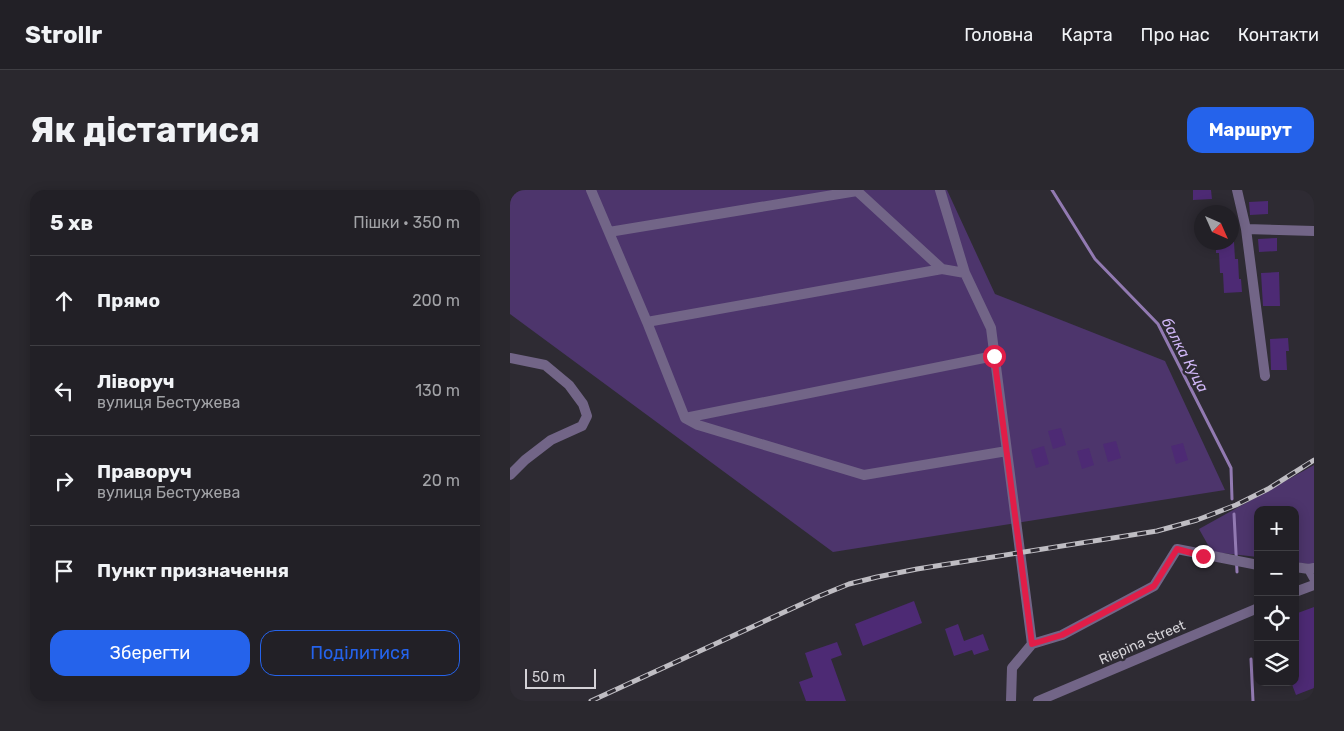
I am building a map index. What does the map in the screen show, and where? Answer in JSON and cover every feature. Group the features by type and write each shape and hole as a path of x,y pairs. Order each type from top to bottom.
{"street":[{"path":"591,190 647,322 684,418 698,425 864,475 1007,451"},
{"path":"609,232 856,190 942,269"},
{"path":"940,190 965,273 991,328 1032,644"},
{"path":"1237,190 1246,229 1265,376"},
{"path":"1246,229 1314,231"},
{"path":"647,322 942,269 965,273"},
{"path":"684,418 994,356"},
{"path":"510,358 545,365 569,385 583,404 587,416 582,426 551,440 525,460 510,476"},
{"path":"1011,701 1012,668 1032,644 1062,635 1154,586 1177,549 1254,564"},
{"path":"1299,568 1313,572"},
{"path":"1299,591 1314,585"},
{"name":"Riepina Street","path":"1038,701 1254,610"}],"shaded area":[{"path":"510,190 947,190 995,294 1165,361 1225,490 833,552 510,314"},
{"path":"1314,465 1314,565 1299,563 1299,506 1254,506 1254,557 1212,552 1199,529"}],"building":[{"path":"1193,190 1211,190 1212,199 1193,200"},
{"path":"1268,201 1268,214 1250,215 1249,202"},
{"path":"1277,238 1277,251 1259,252 1258,239"},
{"path":"1216,250 1234,250 1235,259 1238,259 1242,292 1224,293 1219,253 1216,253"},
{"path":"1279,272 1280,306 1263,306 1261,273"},
{"path":"1288,338 1289,351 1286,351 1287,370 1271,370 1270,339"},
{"path":"1061,428 1066,445 1053,449 1048,431"},
{"path":"1116,441 1121,458 1108,462 1103,444"},
{"path":"1183,443 1188,460 1176,464 1171,446"},
{"path":"1044,446 1049,464 1036,468 1031,450"},
{"path":"1089,448 1094,465 1082,469 1077,451"},
{"path":"914,601 922,623 863,646 855,624"},
{"path":"1314,607 1314,688 1296,695 1293,686 1299,686 1299,613"},
{"path":"958,624 964,641 983,634 989,650 974,655 972,650 954,656 945,629"},
{"path":"837,642 842,655 831,659 846,701 806,701 799,682 813,677 805,653"}],"waterway":[{"name":"балка Куца","path":"1052,190 1095,259 1158,324 1231,468 1232,499"},
{"name":"балка Куца","path":"1234,514 1237,572"},
{"name":"балка Куца","path":"1251,659 1253,701"}],"railway":[{"path":"591,701 849,584 917,569 1157,531 1197,520 1236,505 1268,489 1314,460"}],"route":[{"path":"994,356 1032,644 1062,635 1154,586 1177,549 1203,556"}]}
